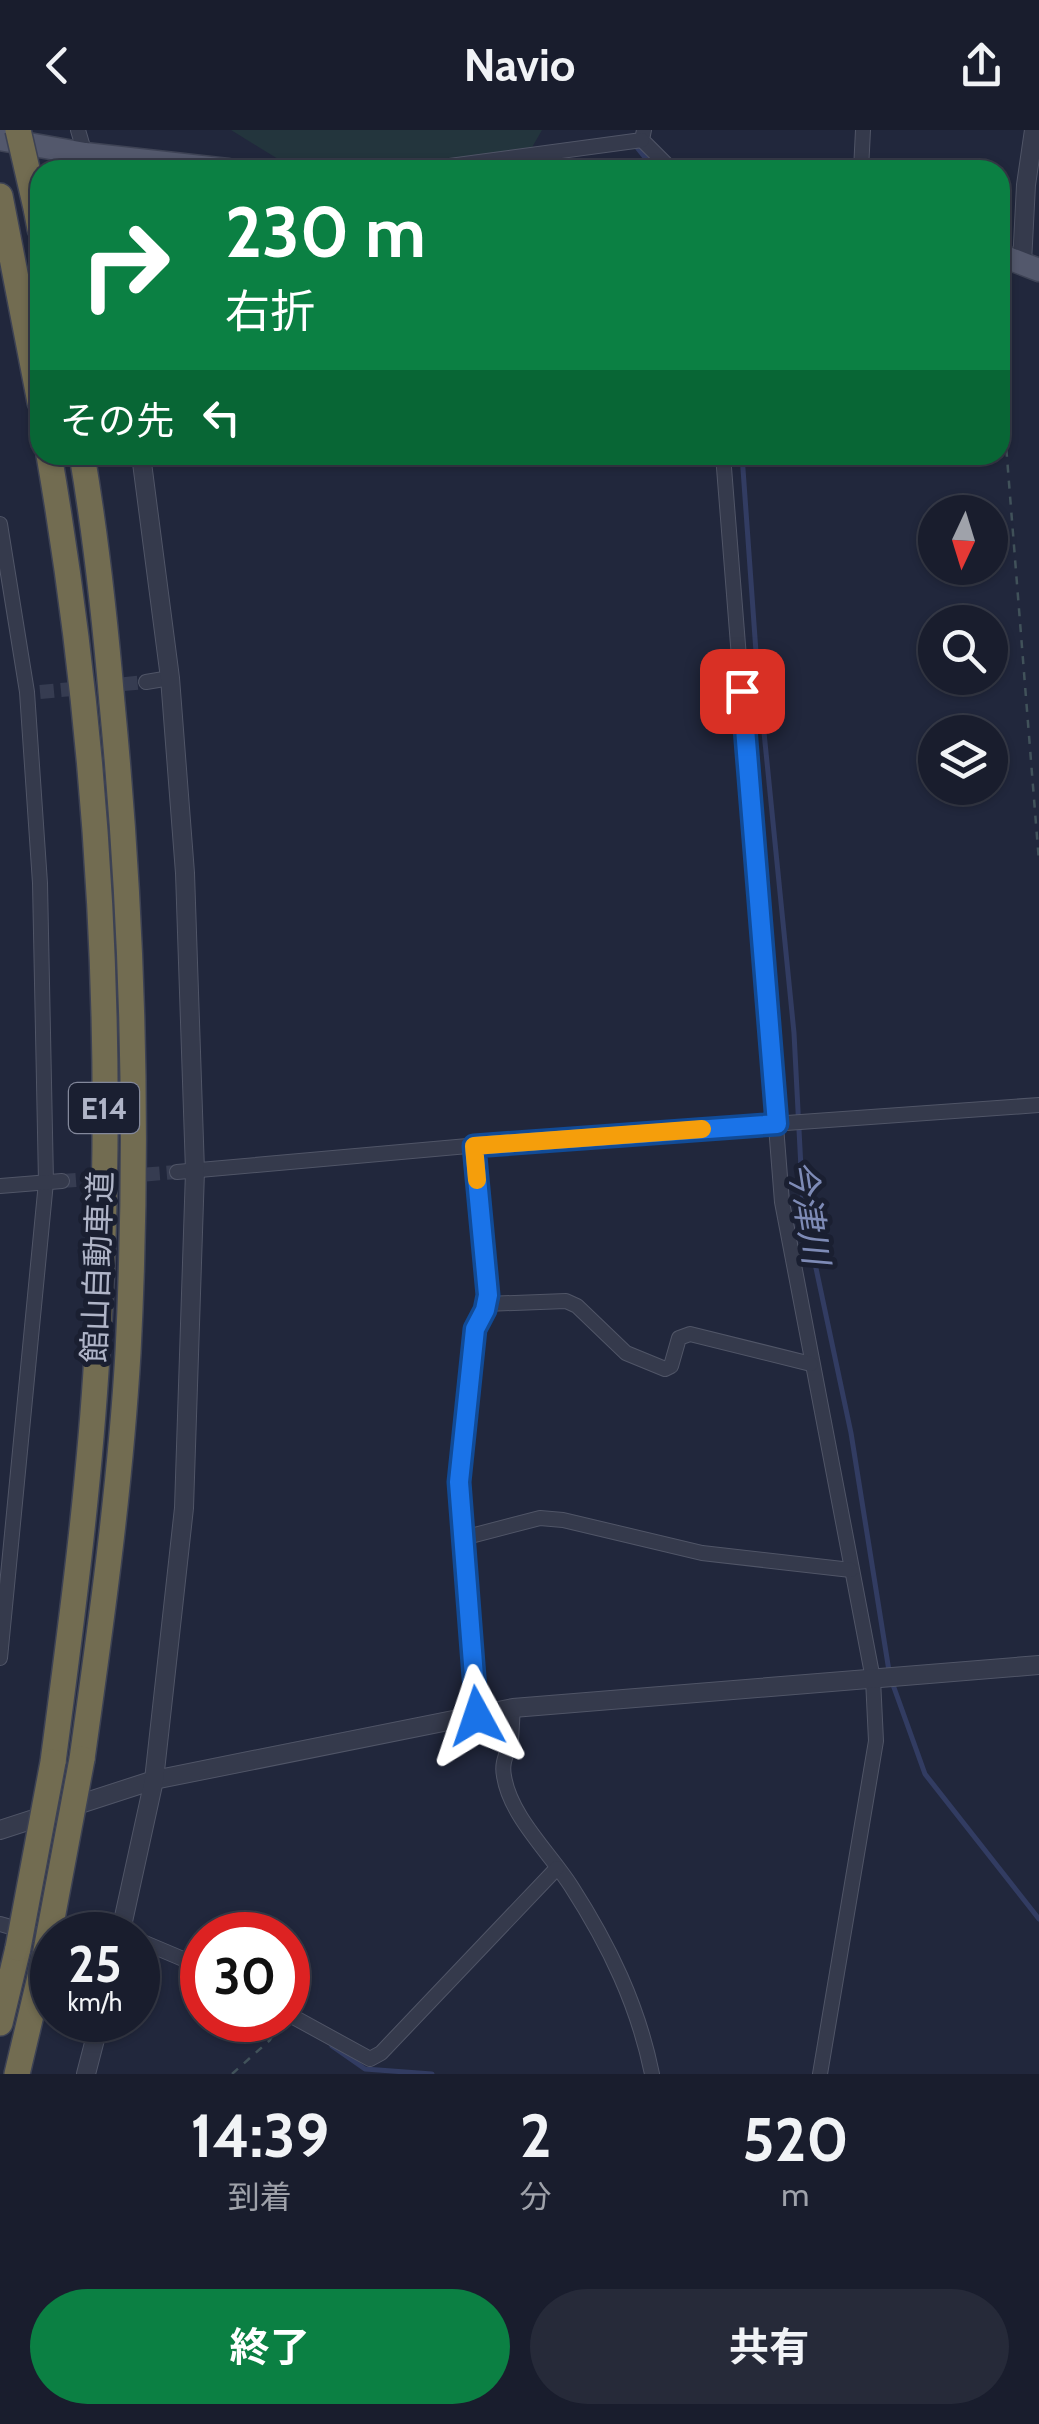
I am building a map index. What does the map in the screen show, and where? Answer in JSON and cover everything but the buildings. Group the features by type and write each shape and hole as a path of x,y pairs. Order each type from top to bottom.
{"highway":[{"path":"18,130 30,183"},
{"path":"0,199 30,351"},
{"name":"館山自動車道","path":"0,2023 53,1762 78,1571 98,1353 104,1142 102,965 90,774 73,616 50,465"},
{"name":"館山自動車道","path":"55,1912 108,1574 128,1355 134,1142 131,963 119,770 104,614 83,465"},
{"name":"館山自動車道","path":"16,2074 30,2021"}],"main road":[{"path":"0,140 78,160"}],"street":[{"path":"78,130 86,160"},
{"path":"862,160 863,130"},
{"path":"1020,262 1034,130"},
{"path":"484,160 643,135 664,160"},
{"path":"129,1912 154,1780 184,1508 185,873 170,678 142,465"},
{"path":"724,465 782,1202 872,1679 876,1740 820,2074"},
{"path":"0,524 34,692 54,1182 0,1658"},
{"path":"146,682 170,678"},
{"path":"186,1171 1039,1105"},
{"path":"474,1146 486,1304 475,1329 459,1482 477,1716"},
{"path":"0,1186 54,1182"},
{"path":"486,1304 566,1301 577,1306 626,1354 665,1368 671,1366 679,1338 690,1334 811,1364"},
{"path":"463,1538 540,1518 702,1553 851,1570"},
{"path":"0,1830 154,1780 513,1708 1039,1665"},
{"path":"513,1708 510,1742 503,1760 504,1780 532,1837 570,1883 629,1990 643,2027 652,2074"},
{"path":"310,2027 370,2059 381,2053 557,1868"},
{"path":"0,1924 30,1939"},
{"path":"86,2074 94,2042"}],"path":[{"path":"1008,465 1039,862"},
{"path":"232,2074 268,2042"}],"shaded area":[{"path":"231,130 542,130 525,160 280,160"}],"waterway":[{"name":"今津川","path":"635,145 647,160"},
{"name":"今津川","path":"743,465 756,652 794,1033 803,1207 851,1433 889,1671"},
{"name":"今津川","path":"892,1682 925,1774 1039,1919"},
{"path":"332,2046 365,2069 432,2074"}],"tunnel":[{"path":"40,692 146,682"},
{"path":"62,1181 177,1172"}],"slow traffic":[{"path":"477,1180 474,1146 702,1129"}],"route":[{"path":"477,1716 459,1482 475,1329 488,1295 474,1146 777,1124 742,691"}]}
